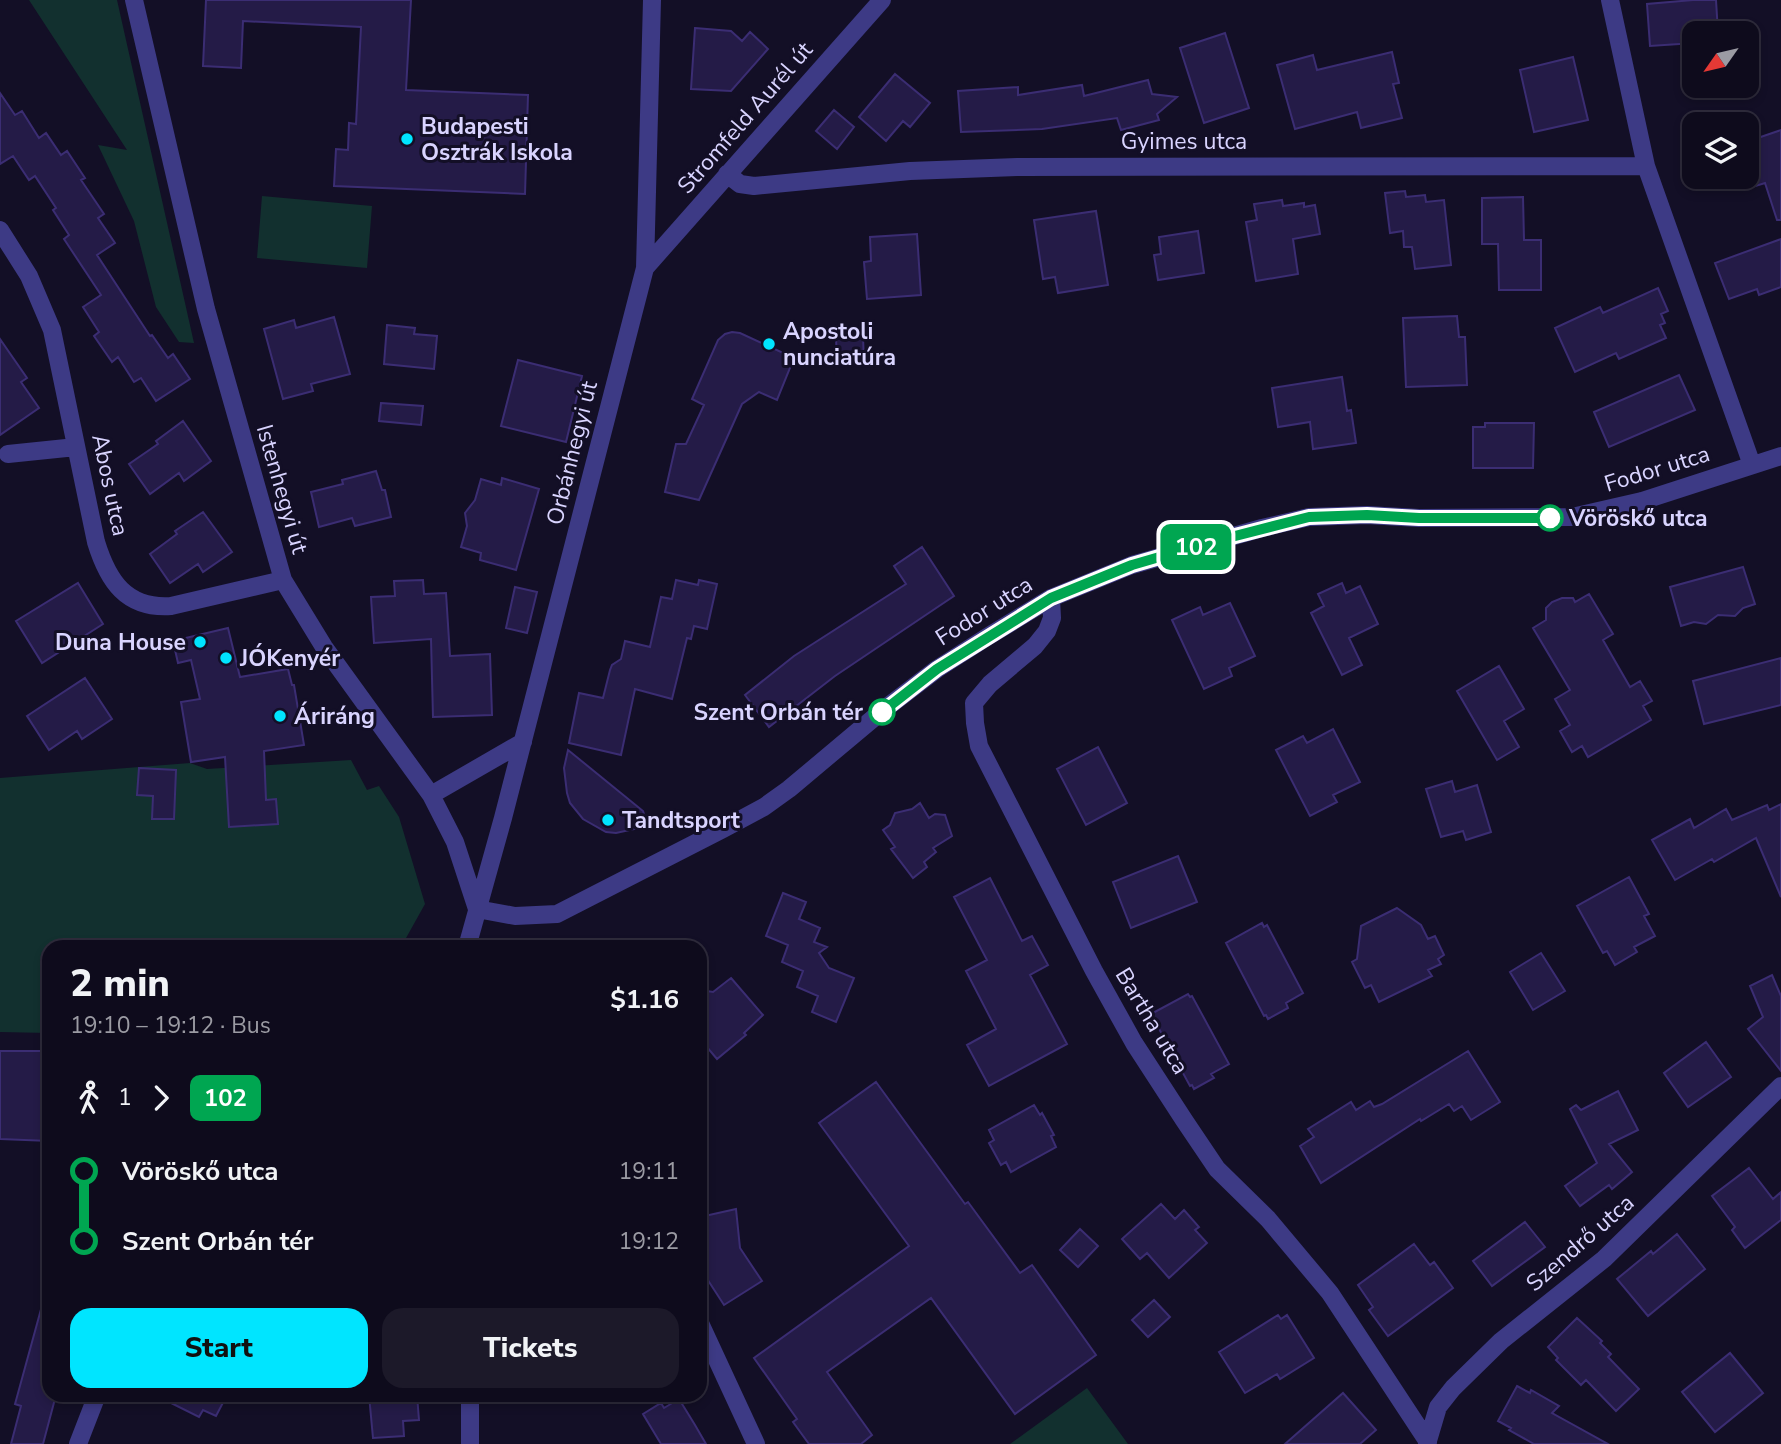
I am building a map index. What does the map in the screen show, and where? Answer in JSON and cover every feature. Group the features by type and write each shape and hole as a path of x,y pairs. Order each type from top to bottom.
{"street":[{"name":"Istenhegyi út","path":"134,0 206,309 284,580 324,648 430,795 455,842 477,909"},
{"name":"Orbánhegyi út","path":"477,909 523,742 645,268 652,0"},
{"name":"Stromfeld Aurél út","path":"645,268 882,0"},
{"path":"1610,0 1646,166 1752,465"},
{"name":"Gyimes utca","path":"727,174 740,184 754,186 909,171 1017,167 1646,166"},
{"name":"Abos utca","path":"0,230 29,276 52,330 102,562 111,579 136,602 153,607 171,606 284,580"},
{"path":"8,454 76,447"},
{"name":"Fodor utca","path":"477,909 515,916 557,914 723,829 764,807 789,789 937,669 1051,598 1132,565 1309,517 1572,517 1606,511 1781,456"},
{"name":"Bartha utca","path":"1051,598 1052,618 1047,631 1035,646 990,684 974,703 979,746 1094,971 1134,1043 1217,1168 1268,1219 1330,1293 1428,1443"},
{"path":"430,795 523,742"},
{"path":"469,940 477,909"},
{"name":"Szendrő utca","path":"1428,1443 1438,1407 1452,1388 1501,1341 1604,1259 1781,1086"},
{"path":"707,1337 756,1444"},
{"path":"78,1444 94,1402"},
{"path":"470,1402 470,1444"}],"green space":[{"path":"29,0 117,0 194,343 179,342 156,307 134,221 98,145 127,150"},
{"path":"262,196 372,206 367,268 257,258"},
{"path":"351,760 367,790 379,786 399,817 425,904 405,940 42,940 42,1033 0,1032 0,778 190,763 207,769"},
{"path":"1087,1388 1128,1444 1010,1444"}],"building":[{"path":"206,0 411,0 406,90 528,95 525,194 334,186 336,149 348,150 349,123 356,124 361,27 243,21 241,68 203,66"},
{"path":"1716,0 1717,21 1682,21 1682,44 1650,46 1647,4"},
{"path":"695,28 731,31 742,41 750,32 768,49 731,91 691,89"},
{"path":"1225,33 1249,108 1204,123 1180,48"},
{"path":"1392,52 1399,83 1393,84 1402,118 1361,128 1357,112 1295,129 1277,65 1313,55 1317,70"},
{"path":"1573,57 1588,120 1534,132 1520,70"},
{"path":"895,74 930,103 910,127 903,121 886,141 859,117"},
{"path":"1148,80 1152,94 1177,97 1157,114 1159,120 1121,130 1117,118 1042,129 961,132 958,91 1018,87 1018,95 1082,85 1084,96"},
{"path":"0,93 15,115 22,111 39,138 46,133 61,155 67,151 85,178 81,180 104,214 98,218 115,243 97,255 150,336 152,335 168,358 173,354 190,379 156,401 141,378 134,382 118,357 112,362 94,336 99,332 83,307 101,295 64,239 69,235 53,210 56,208 35,176 29,180 13,156 0,164"},
{"path":"834,110 854,127 837,149 816,131"},
{"path":"1781,130 1781,220 1777,220 1765,183 1759,185 1759,138"},
{"path":"1405,191 1406,197 1425,195 1426,202 1444,200 1451,265 1415,269 1412,247 1404,247 1403,231 1390,233 1385,193"},
{"path":"1523,197 1524,240 1541,240 1541,290 1499,290 1498,244 1482,244 1482,198"},
{"path":"1282,200 1283,206 1304,203 1304,207 1315,205 1320,234 1293,239 1298,274 1256,281 1246,222 1257,220 1254,204"},
{"path":"1096,211 1108,285 1058,293 1055,277 1043,279 1034,220"},
{"path":"1198,231 1204,273 1158,280 1154,255 1161,254 1159,237"},
{"path":"917,234 921,295 867,299 864,262 871,261 870,237"},
{"path":"1781,239 1781,287 1759,295 1757,289 1729,299 1715,263"},
{"path":"1658,288 1668,311 1661,314 1665,323 1660,325 1666,338 1619,359 1616,353 1575,372 1555,328 1600,307 1603,313"},
{"path":"1457,316 1459,337 1465,337 1467,385 1406,387 1403,318"},
{"path":"334,317 350,374 311,384 313,391 283,399 264,329 294,320 296,328"},
{"path":"387,325 415,328 414,334 437,336 434,369 384,364"},
{"path":"732,332 740,333 794,358 777,400 759,392 742,404 699,500 665,492 676,444 686,444 704,405 692,399 718,340"},
{"path":"863,336 864,363 837,364 836,337"},
{"path":"0,339 27,378 21,382 39,408 0,435"},
{"path":"518,360 582,376 566,442 501,426"},
{"path":"1679,375 1695,410 1609,447 1594,412"},
{"path":"1342,377 1347,411 1351,410 1356,443 1313,449 1310,422 1278,427 1272,388"},
{"path":"381,403 423,406 421,425 379,421"},
{"path":"183,421 211,461 184,481 179,473 150,494 129,464 158,444 156,441"},
{"path":"1485,423 1534,423 1533,468 1473,468 1473,427 1485,427"},
{"path":"376,471 382,490 385,490 391,517 355,526 352,518 319,527 311,492 343,484 342,480"},
{"path":"502,478 539,489 516,570 480,560 481,553 461,547 467,526 465,513 475,500 481,479 501,485"},
{"path":"203,512 232,552 203,572 198,564 170,583 150,554 177,534 175,531"},
{"path":"922,547 954,596 835,676 769,727 745,695 794,656 906,584 894,566"},
{"path":"1743,567 1755,604 1743,608 1735,616 1718,615 1706,624 1694,622 1681,626 1670,587"},
{"path":"423,580 424,594 446,593 450,656 490,654 492,715 433,717 431,639 374,643 371,597 395,596 394,581"},
{"path":"676,580 698,585 699,580 717,584 707,629 694,626 691,639 687,638 672,699 635,689 621,755 569,743 579,693 603,698 610,670 612,665 621,659 625,641 650,647 661,597 672,599"},
{"path":"78,583 103,624 42,663 16,621"},
{"path":"1342,583 1346,593 1360,586 1378,624 1349,638 1362,665 1342,675 1311,613 1324,606 1318,594"},
{"path":"515,587 537,592 527,633 506,628"},
{"path":"1589,594 1613,634 1603,640 1630,687 1640,681 1652,701 1643,706 1651,720 1588,757 1582,746 1572,752 1560,731 1570,725 1555,699 1570,690 1533,628 1546,620 1546,608 1552,602 1573,598 1575,602"},
{"path":"1230,603 1255,656 1229,668 1232,676 1204,689 1172,620 1200,607 1203,615"},
{"path":"228,628 240,677 288,669 294,685 304,745 264,751 266,800 276,799 278,824 229,827 225,757 191,762 181,702 200,699 191,660 178,663 173,641"},
{"path":"1781,658 1781,705 1704,724 1693,681"},
{"path":"1499,666 1524,709 1504,721 1519,747 1497,760 1457,691"},
{"path":"85,678 112,719 82,739 77,731 49,750 27,716"},
{"path":"1333,729 1360,782 1333,795 1337,802 1310,816 1276,750 1303,736 1307,743"},
{"path":"1098,747 1127,803 1086,825 1057,769"},
{"path":"568,750 643,811 648,826 616,833 606,832 583,819 570,803 567,793 564,768"},
{"path":"139,768 176,770 174,819 152,819 153,796 137,795"},
{"path":"1452,781 1455,792 1477,785 1491,832 1466,840 1463,831 1441,837 1426,789"},
{"path":"920,803 929,818 935,814 945,815 952,836 933,848 936,852 924,862 927,867 913,878 891,849 895,847 883,830 890,825 895,813 912,809"},
{"path":"1781,804 1781,897 1756,838 1675,880 1652,840 1690,819 1694,828 1726,809 1732,820 1767,805 1769,810"},
{"path":"1178,856 1197,902 1131,928 1113,882"},
{"path":"1629,877 1649,914 1644,916 1655,936 1634,947 1637,952 1615,965 1607,951 1603,953 1577,906"},
{"path":"990,878 1022,941 1032,936 1048,965 1030,975 1067,1044 989,1086 967,1045 996,1029 966,971 987,960 954,897"},
{"path":"783,893 806,902 799,919 820,928 814,942 827,947 819,953 829,968 854,978 836,1022 812,1012 818,996 797,987 803,971 782,962 788,945 766,936"},
{"path":"1397,908 1421,925 1428,939 1435,936 1444,955 1438,959 1441,964 1428,970 1432,976 1379,1002 1371,985 1365,988 1352,962 1357,959 1361,926"},
{"path":"1262,923 1264,927 1267,925 1303,993 1286,1003 1288,1008 1268,1019 1226,943"},
{"path":"1541,953 1565,991 1533,1010 1510,972"},
{"path":"1772,975 1781,996 1781,1071 1748,1029 1763,1017 1750,986"},
{"path":"731,978 763,1015 744,1033 746,1035 717,1059 707,1047 707,991 713,992"},
{"path":"1188,994 1192,996 1229,1064 1211,1074 1214,1078 1194,1089 1151,1014"},
{"path":"1706,1042 1731,1077 1688,1107 1664,1073"},
{"path":"0,1051 42,1051 42,1141 0,1139"},
{"path":"1468,1051 1500,1102 1471,1120 1462,1106 1454,1111 1449,1104 1421,1121 1420,1119 1321,1183 1300,1146 1314,1137 1308,1129 1351,1102 1356,1110 1370,1101 1374,1107 1382,1104"},
{"path":"876,1082 965,1204 968,1202 1020,1273 1032,1265 1096,1355 1015,1414 931,1298 827,1372 872,1435 861,1444 809,1444 793,1422 797,1419 754,1358 909,1246 819,1123"},
{"path":"1618,1091 1638,1130 1609,1144 1632,1172 1612,1189 1609,1185 1580,1206 1565,1186 1597,1163 1570,1109 1576,1105 1581,1110"},
{"path":"1034,1105 1040,1115 1042,1113 1054,1135 1051,1136 1056,1147 1011,1172 1006,1162 1001,1165 989,1143 994,1140 989,1130"},
{"path":"1749,1168 1773,1199 1781,1192 1781,1220 1745,1248 1732,1230 1735,1227 1712,1196"},
{"path":"1161,1204 1175,1219 1184,1210 1199,1227 1195,1230 1207,1243 1169,1278 1147,1253 1140,1259 1122,1239"},
{"path":"736,1209 740,1248 762,1281 724,1305 707,1279 707,1215"},
{"path":"1525,1222 1545,1247 1492,1286 1473,1261"},
{"path":"1080,1229 1098,1246 1078,1267 1060,1250"},
{"path":"1677,1234 1705,1269 1648,1316 1617,1279"},
{"path":"1414,1244 1430,1265 1434,1262 1453,1288 1388,1336 1369,1310 1373,1307 1358,1285"},
{"path":"1154,1300 1170,1317 1148,1337 1132,1320"},
{"path":"42,1306 42,1402 54,1402 43,1444 11,1444 21,1406 15,1404"},
{"path":"1278,1315 1281,1319 1287,1315 1314,1358 1280,1379 1277,1374 1245,1393 1219,1352"},
{"path":"1577,1318 1602,1341 1600,1343 1611,1354 1608,1357 1639,1389 1616,1411 1586,1380 1581,1385 1556,1360 1558,1358 1548,1347"},
{"path":"1730,1353 1763,1393 1715,1432 1682,1392"},
{"path":"1517,1386 1530,1393 1531,1390 1559,1406 1552,1413 1608,1444 1534,1444 1509,1430 1511,1428 1498,1421"},
{"path":"1343,1393 1376,1430 1360,1444 1285,1444"},
{"path":"169,1402 223,1402 216,1416 203,1410 199,1417"},
{"path":"370,1402 418,1402 419,1420 403,1421 404,1436 373,1438"},
{"path":"674,1402 681,1402 706,1444 661,1444 643,1414 661,1403 664,1408"}],"bus line":[{"name":"102","path":"882,712 937,669 1051,598 1132,565 1204,544 1309,517 1367,515 1419,518 1550,518"}],"place":[{"name":"Budapesti Osztrák Iskola","path":"407,139"},
{"name":"Apostoli nunciatúra","path":"769,344"},
{"name":"Vöröskő utca","path":"1550,518"},
{"name":"Duna House","path":"200,642"},
{"name":"JÓKenyér","path":"226,658"},
{"name":"Szent Orbán tér","path":"882,712"},
{"name":"Áriráng","path":"280,716"},
{"name":"Tandtsport","path":"608,820"}]}
